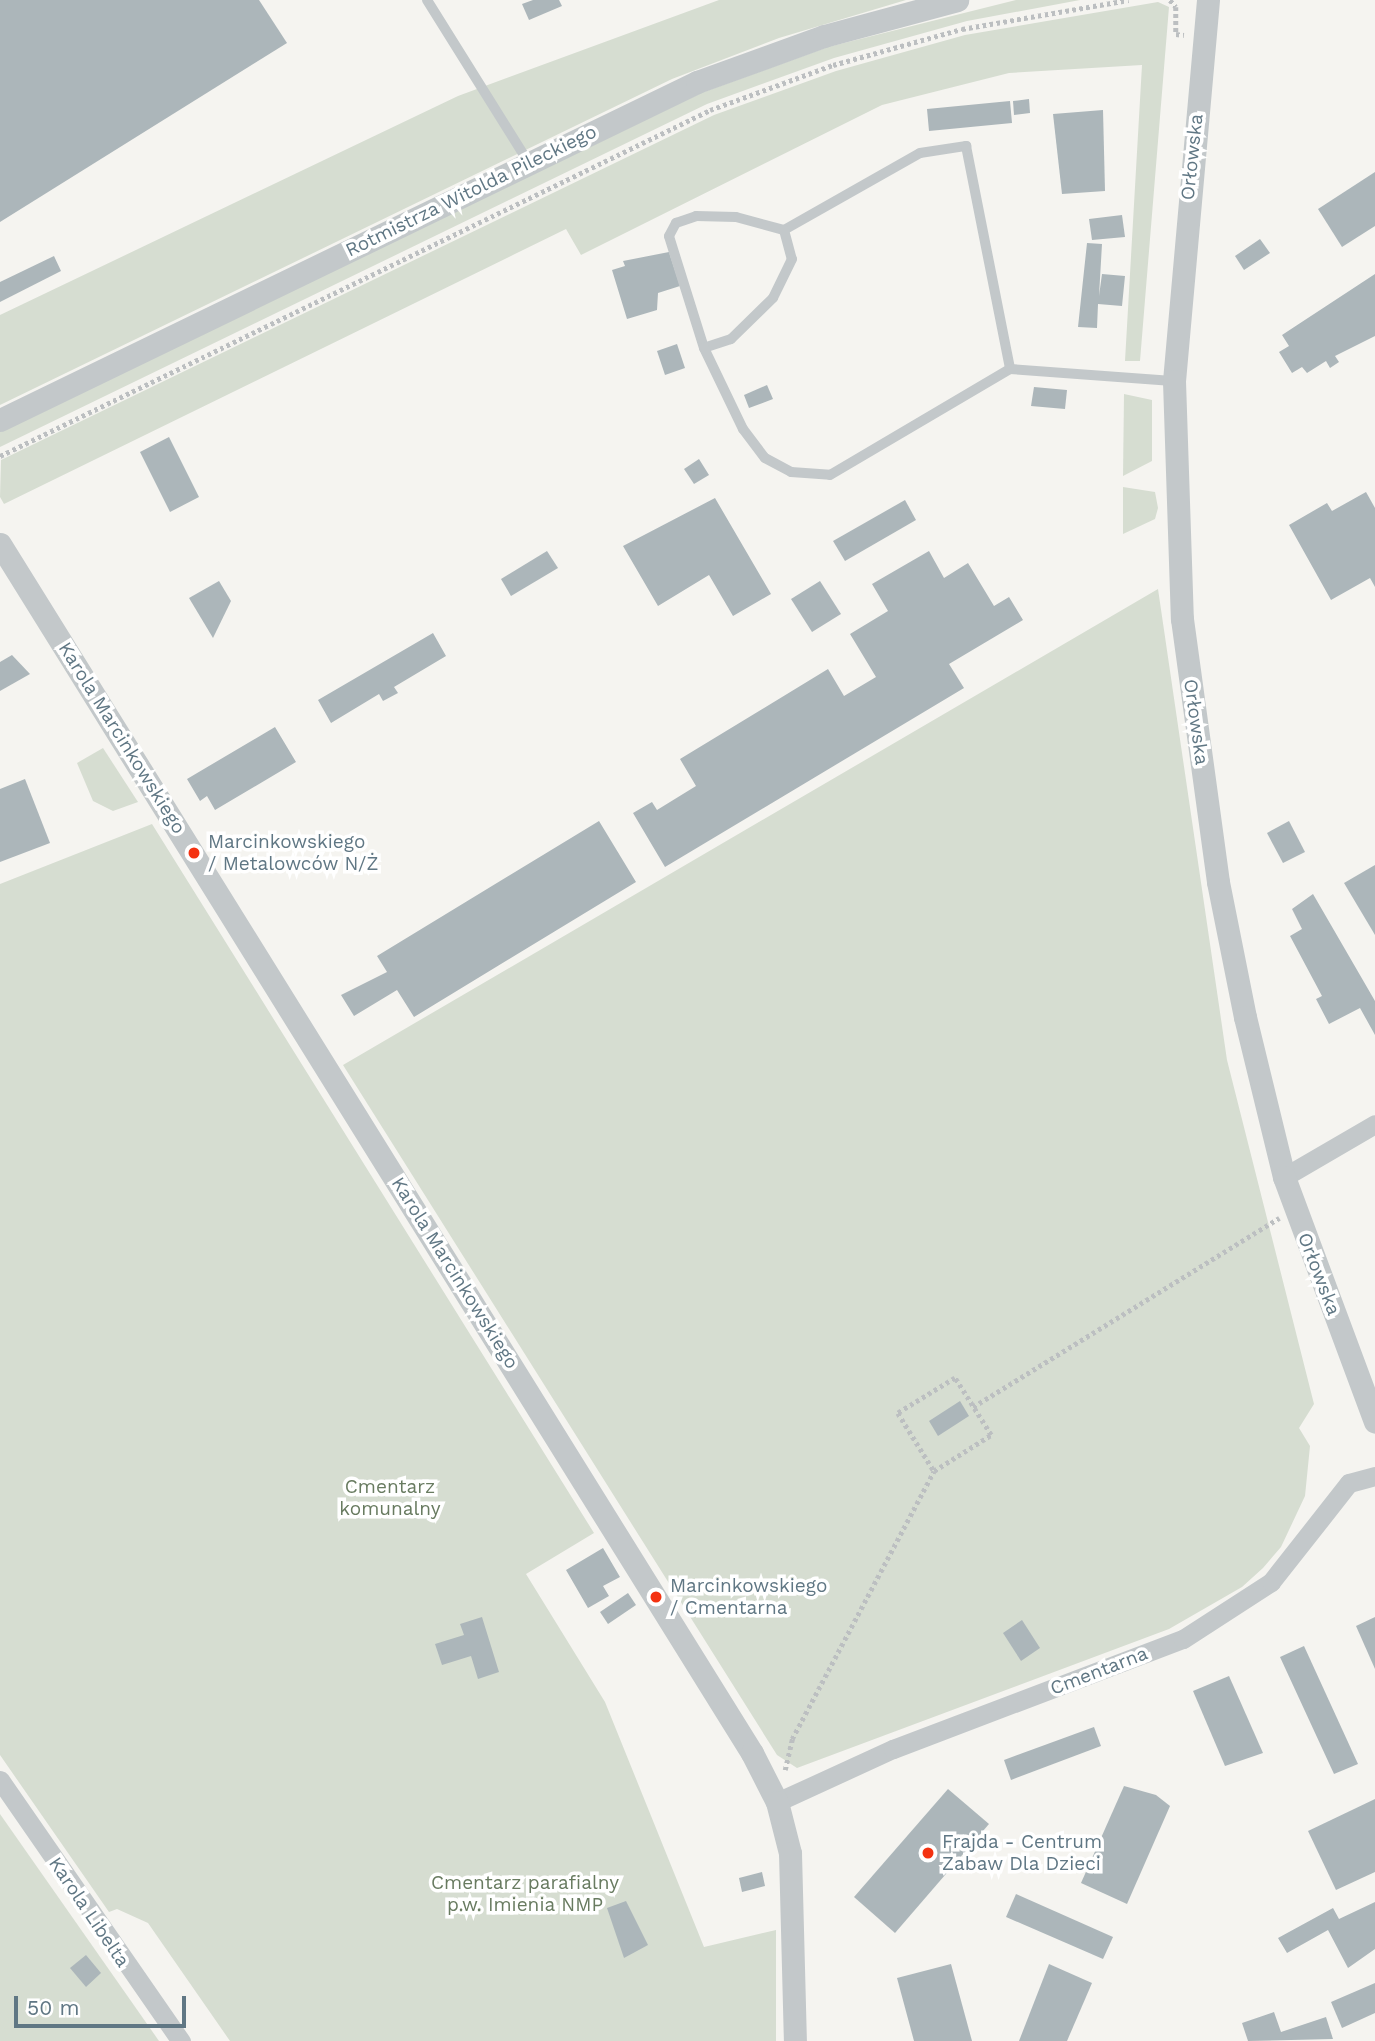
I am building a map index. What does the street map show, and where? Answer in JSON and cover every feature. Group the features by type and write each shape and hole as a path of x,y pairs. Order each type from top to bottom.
{"street":[{"name":"Rotmistrza Witolda Pileckiego","path":"0,420 697,82 824,36 957,0"},
{"name":"Orłowska","path":"1208,0 1174,381 1187,658 1218,882 1284,1177 1375,1422"},
{"name":"Karola Marcinkowskiego","path":"0,544 656,1597 777,1802 793,1877 794,2041"},
{"path":"1284,1177 1375,1124"},
{"name":"Cmentarna","path":"777,1802 893,1749 1183,1639 1270,1582 1349,1483 1375,1476"},
{"name":"Karola Libelta","path":"0,1780 181,2041"}],"lane":[{"path":"427,0 529,163"},
{"path":"1010,369 966,146 920,153 783,230 736,216 676,223 669,236 704,348 743,429 765,458 791,472 830,475 1010,369 1174,381"},
{"path":"704,348 731,339 773,298 792,259 783,230"}],"path":[{"path":"0,456 710,110 833,65 962,29 1128,0"},
{"path":"973,1407 1294,1208"},
{"path":"777,1802 792,1739 934,1471 991,1435 955,1378 898,1413 934,1471"}],"green space":[{"path":"719,0 906,0 779,38 672,79 0,405 0,315 458,96"},
{"path":"1016,0 1080,0 967,21 834,58 707,104 0,447 0,432 701,93 828,47"},
{"path":"1158,2 1169,7 1140,361 1125,361 1142,65 1009,73 882,105 581,255 566,229 4,504 0,497 1,460 714,115 836,71 965,35"},
{"path":"1124,394 1152,400 1152,461 1123,476"},
{"path":"1123,487 1155,492 1158,508 1155,519 1123,534"},
{"path":"1158,589 1227,1060 1314,1404 1299,1428 1310,1446 1305,1496 1281,1547 1263,1568 1242,1587 1169,1629 797,1768 777,1755 343,1065"},
{"path":"103,748 138,802 113,811 93,801 77,763"},
{"path":"152,824 594,1533 526,1574 605,1702 704,1947 776,1930 776,2041 230,2041 148,1923 117,1909 109,1912 0,1755 0,884"},
{"path":"0,1814 159,2041 0,2041"}],"building":[{"path":"0,0 259,0 287,43 0,222"},
{"path":"533,0 559,0 562,6 529,20 522,4"},
{"path":"1029,99 1030,113 1014,115 1013,101"},
{"path":"1010,101 1012,123 929,131 927,109"},
{"path":"1103,110 1105,191 1062,194 1053,114"},
{"path":"1375,172 1375,226 1342,247 1318,209"},
{"path":"1122,215 1125,237 1092,240 1089,219"},
{"path":"1260,239 1270,253 1244,270 1235,256"},
{"path":"1087,243 1102,244 1099,296 1102,274 1125,276 1122,306 1098,304 1097,328 1078,327"},
{"path":"669,252 680,286 658,293 657,310 627,319 612,270 625,266 623,261"},
{"path":"54,256 61,271 0,302 0,282"},
{"path":"1375,274 1375,336 1335,356 1339,362 1330,368 1326,361 1307,373 1302,367 1292,373 1279,352 1289,346 1282,335"},
{"path":"677,344 685,368 665,375 657,351"},
{"path":"767,385 773,399 749,408 744,395"},
{"path":"1034,387 1067,390 1065,409 1031,406"},
{"path":"169,437 199,497 170,512 140,452"},
{"path":"699,459 709,475 694,484 684,469"},
{"path":"1366,492 1375,508 1375,587 1370,578 1331,600 1289,525 1327,503 1332,511"},
{"path":"715,498 771,594 733,616 709,575 658,606 623,546"},
{"path":"905,500 916,520 845,561 833,541"},
{"path":"547,551 558,568 511,596 501,579"},
{"path":"929,551 944,578 968,563 994,606 1009,597 1023,620 949,664 964,688 665,867 633,813 652,802 657,810 696,786 680,759 828,669 844,696 876,677 850,634 888,611 872,584"},
{"path":"219,581 231,601 213,638 189,598"},
{"path":"820,581 841,614 812,632 791,599"},
{"path":"433,633 446,656 394,687 398,693 383,701 379,694 331,723 318,700"},
{"path":"12,655 30,674 0,691 0,662"},
{"path":"275,727 296,762 215,810 207,796 200,801 187,779"},
{"path":"25,779 50,843 0,862 0,789"},
{"path":"599,821 636,882 414,1017 397,990 354,1016 341,995 387,972 377,956"},
{"path":"1289,821 1305,852 1283,863 1267,833"},
{"path":"1375,865 1375,935 1344,883"},
{"path":"1313,894 1375,1001 1375,1035 1360,1008 1329,1024 1316,999 1322,996 1290,936 1302,929 1292,909"},
{"path":"960,1401 969,1416 938,1436 929,1421"},
{"path":"603,1548 620,1577 603,1586 609,1596 588,1608 566,1570"},
{"path":"628,1593 636,1605 608,1624 600,1612"},
{"path":"482,1617 499,1672 478,1679 471,1656 442,1665 435,1644 464,1635 460,1624"},
{"path":"1375,1617 1375,1669 1356,1626"},
{"path":"1022,1620 1040,1648 1021,1661 1003,1633"},
{"path":"1304,1646 1358,1764 1334,1774 1280,1657"},
{"path":"1229,1676 1263,1753 1225,1766 1193,1691"},
{"path":"1094,1727 1101,1746 1011,1780 1004,1760"},
{"path":"1124,1786 1156,1795 1170,1806 1127,1904 1081,1883"},
{"name":"Frajda - Centrum Zabaw Dla Dzieci","path":"948,1789 989,1824 895,1933 854,1897"},
{"path":"1375,1799 1375,1872 1336,1890 1308,1831"},
{"path":"762,1872 765,1886 742,1892 739,1878"},
{"path":"1016,1894 1113,1937 1103,1959 1006,1917"},
{"path":"626,1901 648,1945 624,1958 607,1908"},
{"path":"1375,1902 1375,1949 1348,1968 1328,1930 1287,1953 1278,1938 1333,1908 1339,1919"},
{"path":"86,1955 101,1973 86,1987 70,1968"},
{"path":"951,1964 972,2041 914,2041 897,1978"},
{"path":"1049,1964 1092,1983 1067,2041 1019,2041"},
{"path":"1375,1983 1375,2013 1342,2028 1331,2002"},
{"path":"1274,2012 1281,2032 1326,2017 1333,2039 1248,2041 1242,2023"}],"place":[{"name":"Marcinkowskiego / Metalowców N/Ż","path":"194,853"},
{"name":"Marcinkowskiego / Cmentarna","path":"656,1597"},
{"name":"Frajda - Centrum Zabaw Dla Dzieci","path":"928,1853"}],"park label":[{"name":"Cmentarz komunalny","path":"390,1498"},
{"name":"Cmentarz parafialny p.w. Imienia NMP","path":"525,1894"}]}
